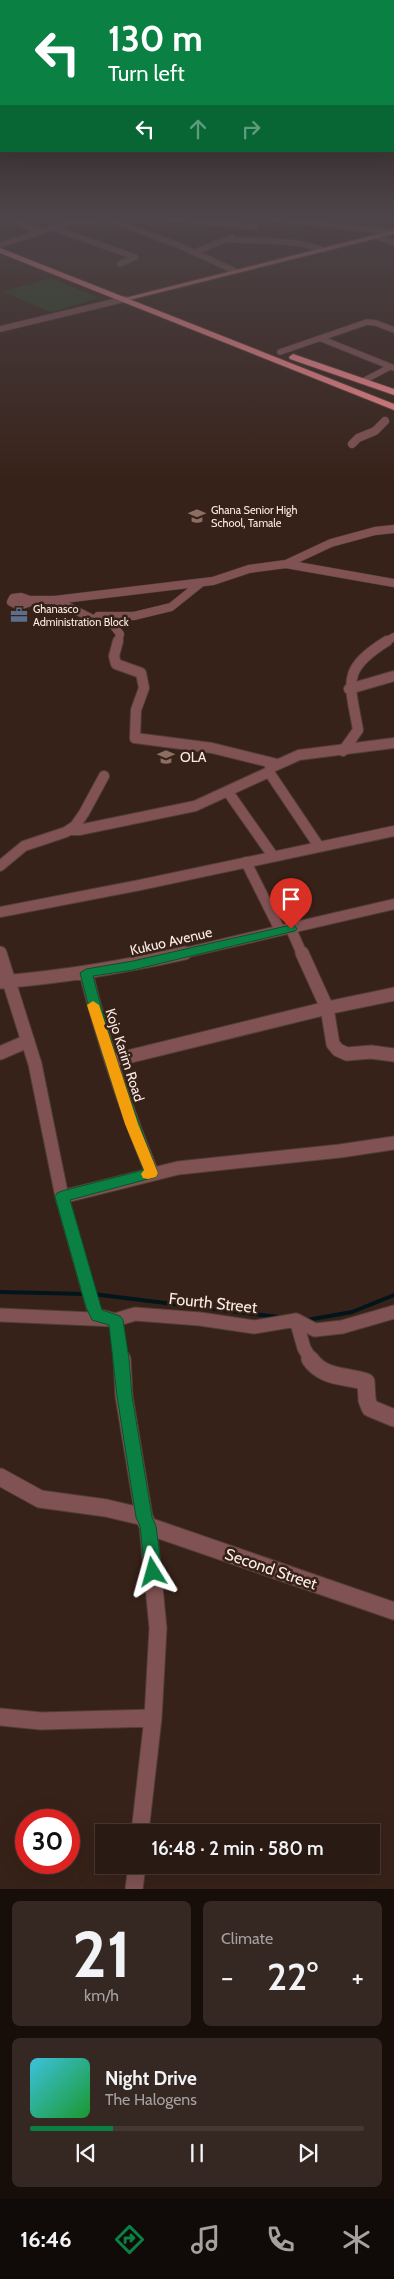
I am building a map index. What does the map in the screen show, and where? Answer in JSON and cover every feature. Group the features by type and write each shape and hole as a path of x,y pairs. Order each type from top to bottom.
{"highway":[{"path":"146,305 394,408"},
{"path":"149,305 365,380 394,392"},
{"path":"367,397 380,393 394,392"}],"street":[{"path":"0,329 99,305"},
{"path":"280,352 367,322 376,323 394,330"},
{"path":"322,339 392,367"},
{"path":"365,380 392,367"},
{"path":"352,444 358,438 372,433 385,421"},
{"path":"28,600 55,600 189,582 201,583 249,569 286,564 331,543 375,531 394,529"},
{"path":"286,564 394,583"},
{"path":"84,615 122,616 158,611 176,604 201,583"},
{"path":"55,600 84,615 116,627 120,634 114,656 116,664 141,673 145,679 143,697 136,711 135,738 212,748 273,768 318,846"},
{"path":"344,751 358,730 350,689 353,676 364,657 394,637"},
{"path":"350,689 394,676"},
{"path":"0,866 14,851 34,841 69,830 78,830 194,806 228,792 299,755 344,751 394,743"},
{"path":"69,830 84,814 95,787 104,776"},
{"path":"228,792 272,856"},
{"path":"0,912 394,831"},
{"path":"246,862 286,930 327,1008 333,1044 338,1050 347,1054 371,1052 394,1055"},
{"name":"Kukuo Avenue","path":"6,982 133,966 394,904"},
{"path":"0,952 6,982 35,1064 62,1197 93,1307 97,1315 115,1320 122,1359 124,1396 146,1522 158,1628 153,1718 141,1824"},
{"name":"Kojo Karim Road","path":"86,973 96,1017 132,1124 152,1173"},
{"path":"111,1062 327,1008 394,994"},
{"path":"0,1053 28,1041"},
{"path":"62,1197 152,1173 394,1143"},
{"path":"296,1320 315,1330 342,1328 394,1312"},
{"name":"Fourth Street","path":"0,1315 115,1320 135,1314 200,1319 254,1327 296,1320"},
{"path":"296,1320 308,1359 328,1374 357,1378 366,1382 367,1400 370,1408 394,1418"},
{"name":"Second Street","path":"0,1477 40,1499 106,1508 394,1611"},
{"path":"0,1717 40,1721 153,1718"},
{"path":"134,1889 136,1874"}],"green space":[{"path":"35,305 74,305 51,312"}],"waterway":[{"path":"0,1292 85,1294"},
{"path":"93,1294 278,1317"},
{"path":"307,1320 352,1312 394,1295"}],"slow traffic":[{"path":"93,1005 132,1124 152,1173 148,1174"}],"place":[{"name":"Ghana Senior High School, Tamale","path":"197,516"},
{"name":"Ghanasco Administration Block","path":"19,615"},
{"name":"OLA","path":"166,757"}],"route":[{"path":"153,1572 148,1526 144,1517 129,1417 124,1396 122,1359 115,1320 97,1315 93,1307 62,1197 152,1173 132,1124 101,1034 86,973 133,966 280,930 291,929"}]}
